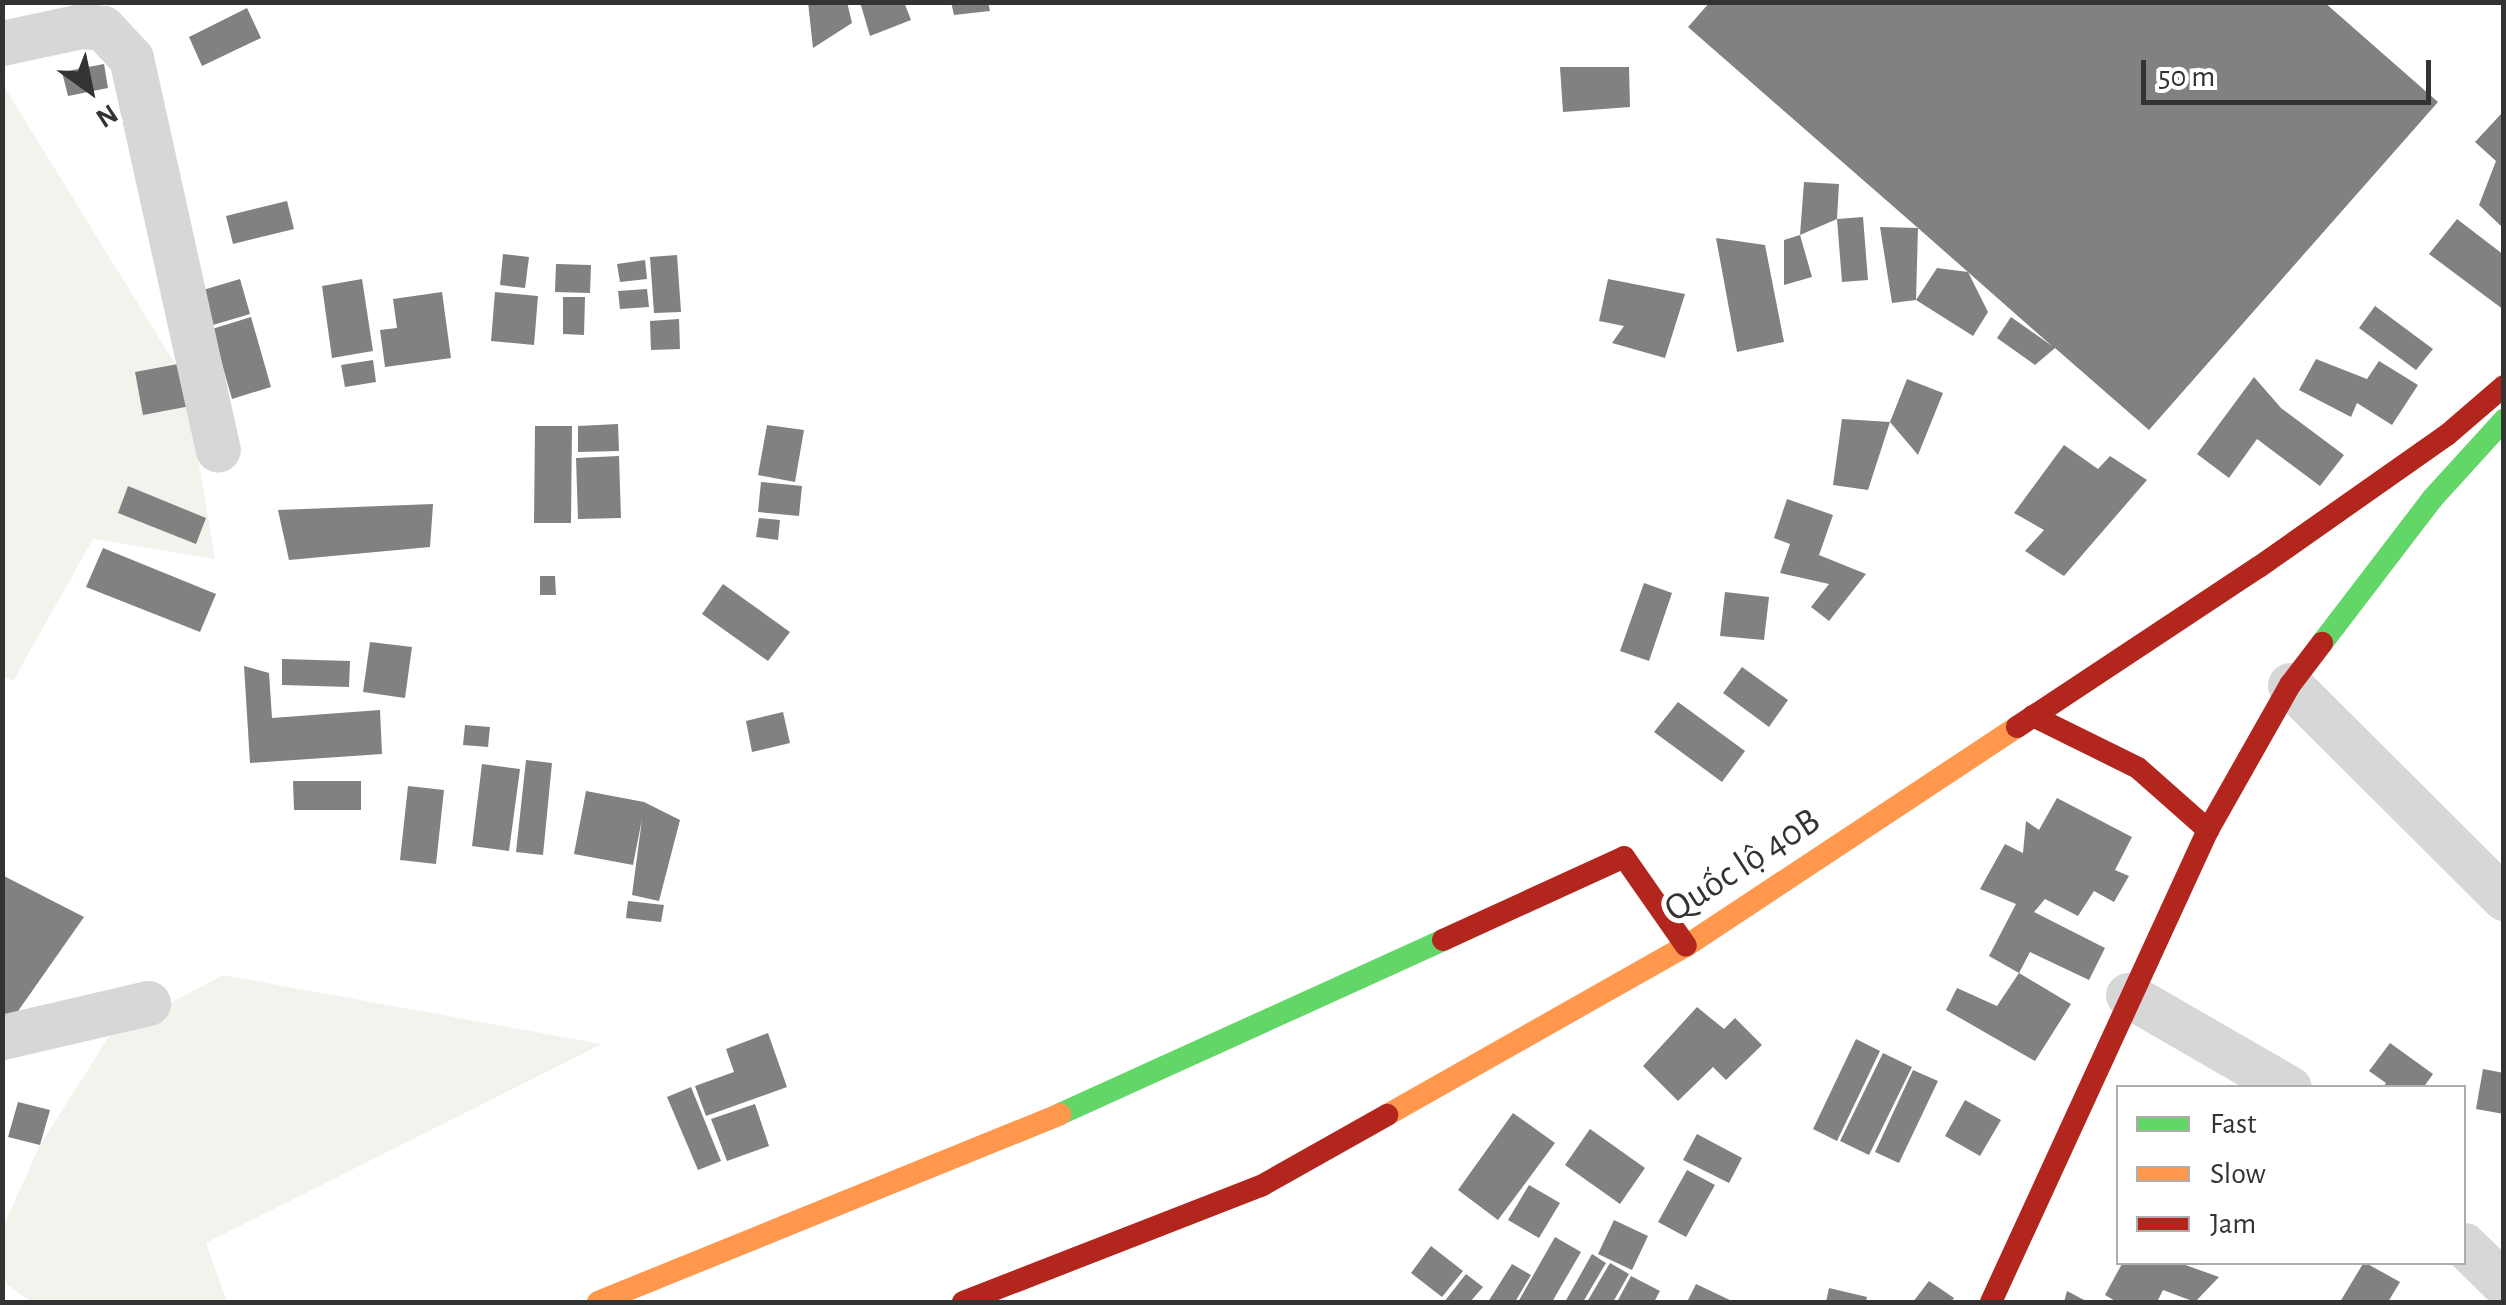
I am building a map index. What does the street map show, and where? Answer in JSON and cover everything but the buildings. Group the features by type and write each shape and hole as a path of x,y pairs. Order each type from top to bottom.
{"main road":[{"name":"Quốc lộ 40B","path":"962,1302 1260,1186 1686,946 2448,435 2504,386"},
{"path":"1991,1302 2128,995 2208,830 2290,684 2432,499 2504,420"},
{"path":"2033,716 2138,768 2208,830"},
{"path":"598,1302 1100,1098 1624,857 1686,946"}],"street":[{"path":"14,28 103,28 132,58 218,449"},
{"path":"2290,684 2504,898"},
{"path":"2128,995 2284,1085"},
{"path":"2,1036 148,1003"},
{"path":"2466,1247 2504,1284"}],"shaded area":[{"path":"2,83 185,380 215,559 93,539 13,681 2,675"},
{"path":"223,975 602,1044 206,1243 227,1302 31,1302 3,1281 3,1227 40,1145 110,1035"}],"traffic: fast":[{"path":"2322,643 2432,499 2504,420"},
{"path":"1060,1114 1443,940"}],"traffic: slow":[{"path":"1387,1115 1686,946 2017,727"},
{"path":"598,1302 1060,1114"}],"traffic: jam":[{"path":"2017,727 2259,567 2447,435 2504,386"},
{"path":"1991,1302 2208,830 2290,685 2322,643"},
{"path":"2033,716 2138,768 2208,830"},
{"path":"1443,940 1624,857 1686,946"},
{"path":"963,1302 1261,1186 1387,1115"}]}
